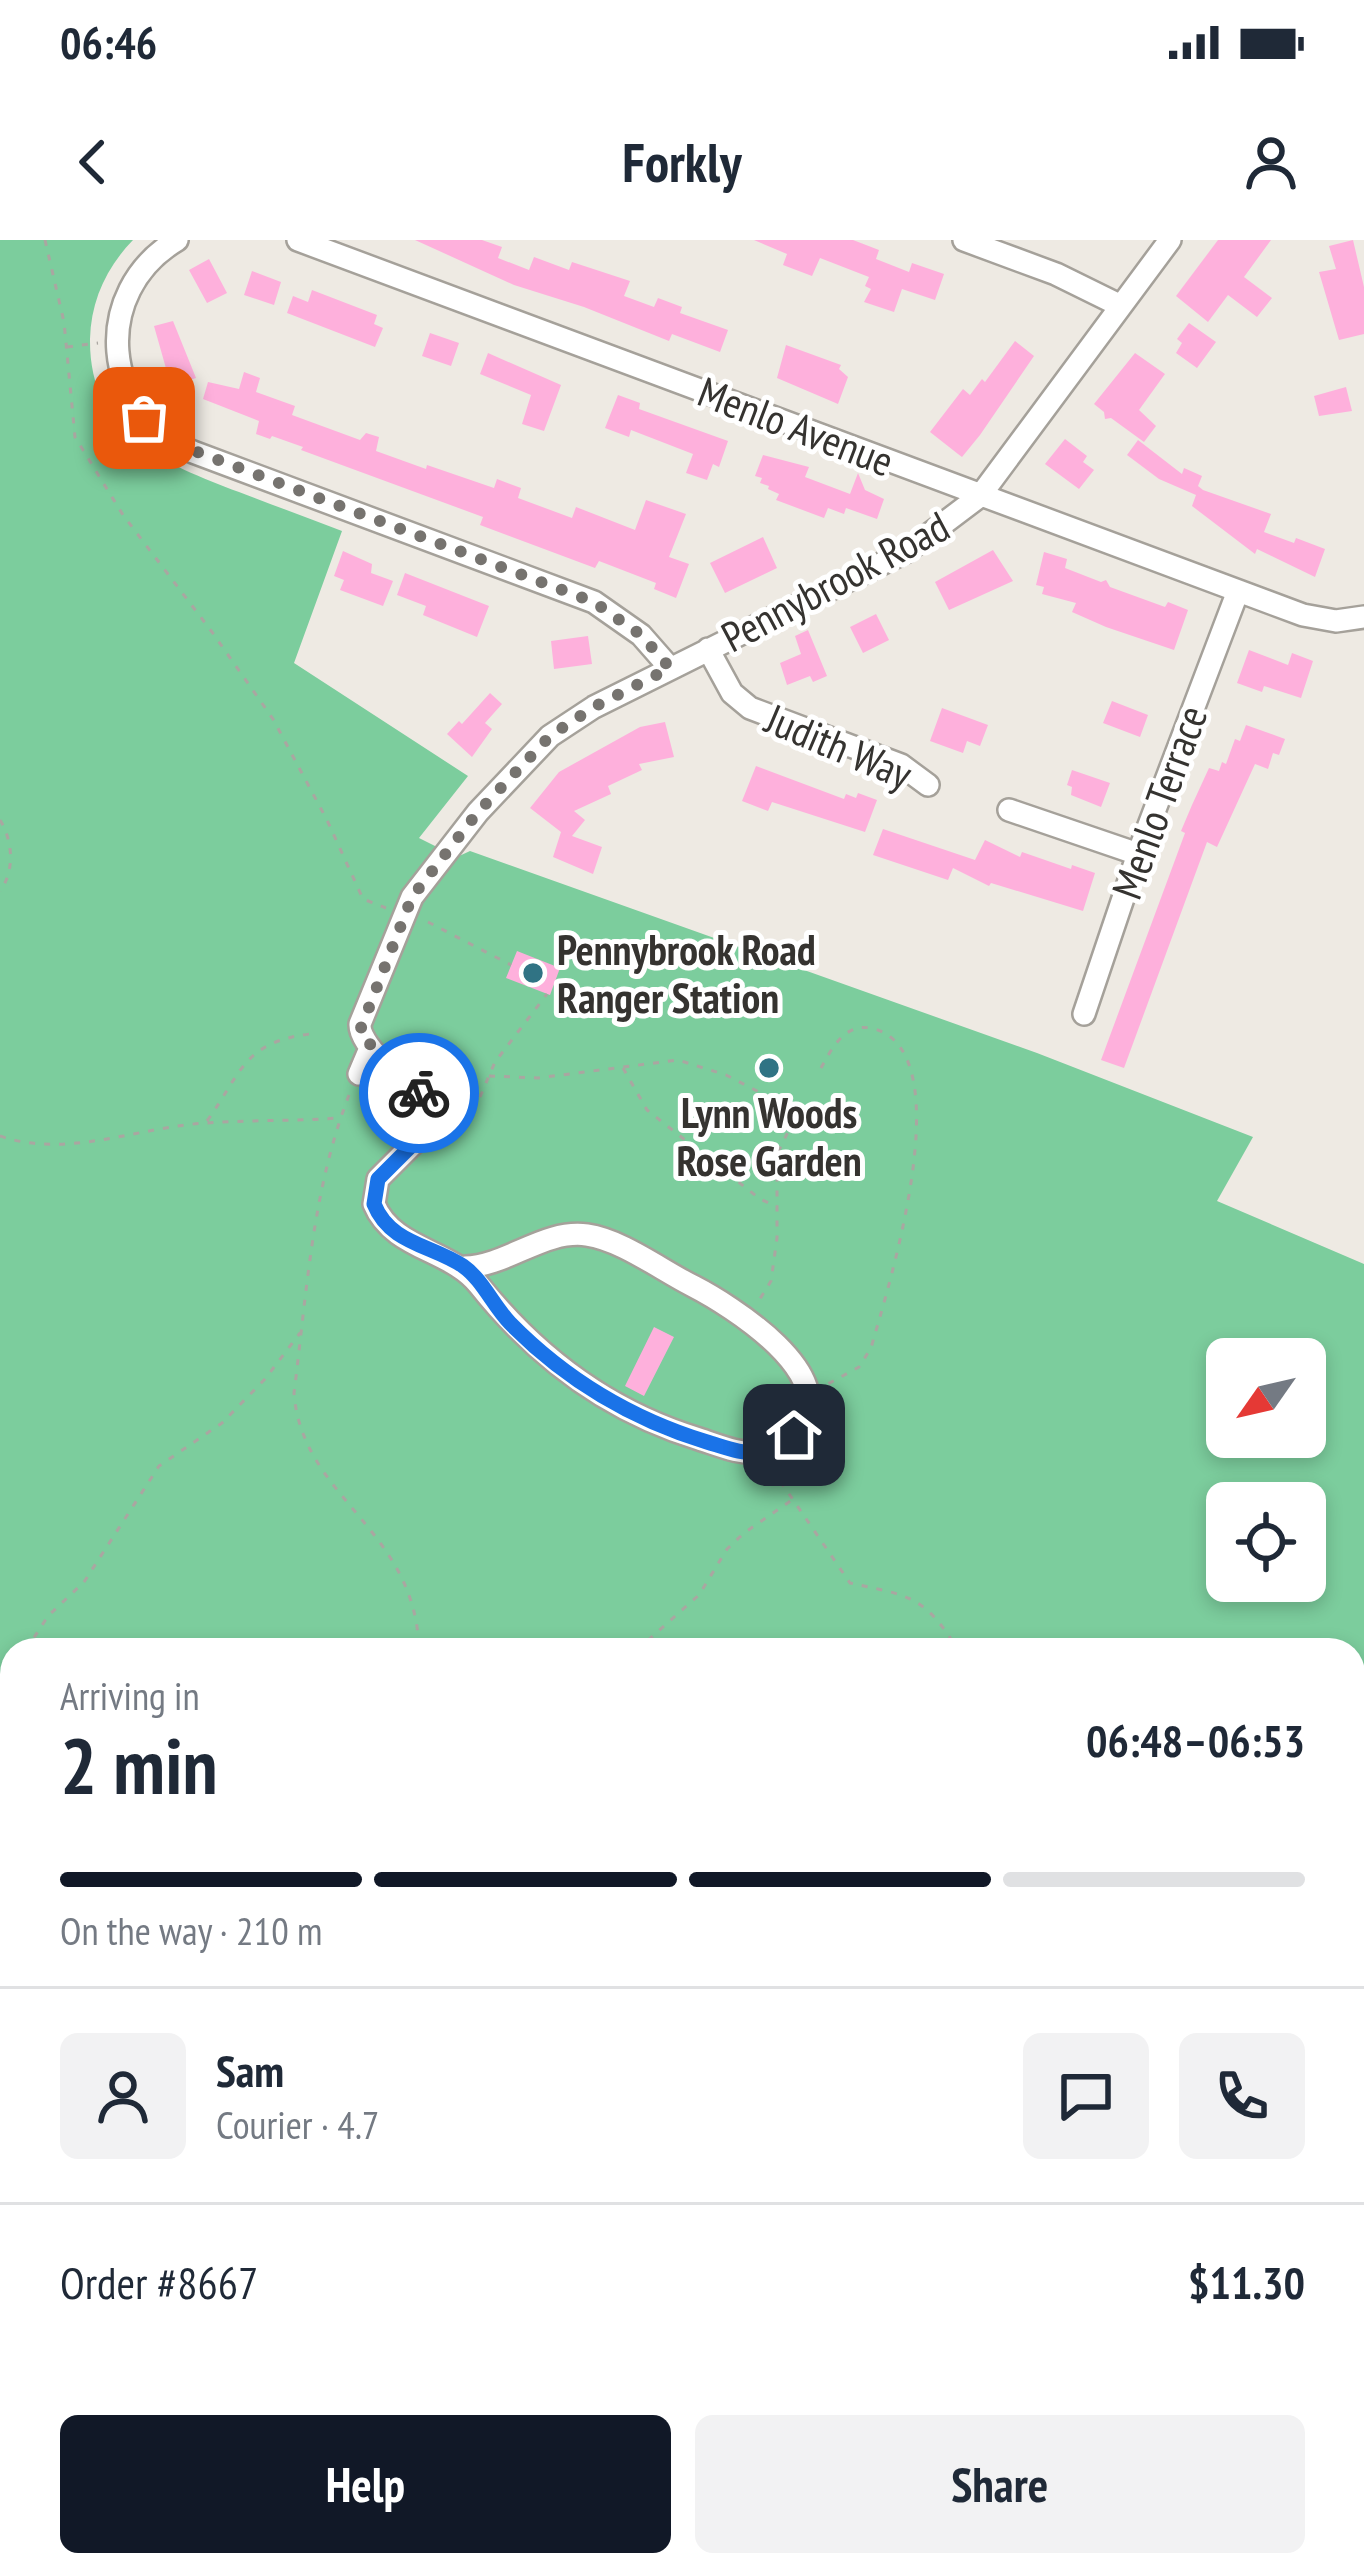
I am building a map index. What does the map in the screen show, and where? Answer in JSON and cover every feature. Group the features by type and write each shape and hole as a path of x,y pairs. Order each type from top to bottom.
{"street":[{"path":"177,240 135,279 121,311 118,340 127,389 155,430 193,452 594,602 641,635 670,668"},
{"name":"Menlo Avenue","path":"298,240 1313,618 1364,617"},
{"path":"964,240 1056,274 1121,306"},
{"name":"Pennybrook Road","path":"358,1073 370,1048 359,1027 405,913 431,869 537,748 580,715 908,551 980,496 1170,240"},
{"name":"Menlo Terrace","path":"1084,1014 1138,854 1238,591"},
{"name":"Judith Way","path":"708,649 729,688 750,708 901,765 928,785"},
{"path":"1009,811 1138,854"},
{"path":"370,1048 438,1106 420,1137 378,1179 376,1209 389,1226 413,1244 465,1267 535,1346 630,1414 733,1449 765,1451 785,1442 805,1422 808,1393 776,1344 748,1319 637,1257 586,1235 560,1238 495,1262 465,1267"}],"path":[{"path":"45,240 67,347 75,437 123,515 273,719 363,899 405,913 511,965"},
{"path":"67,347 118,340"},
{"path":"0,820 8,833 10,877 0,891"},
{"path":"480,1097 495,1062 547,994"},
{"path":"808,1393 851,1373 871,1348 908,1211 916,1136 910,1062 896,1040 876,1030 856,1028 842,1036 821,1067"},
{"path":"206,1123 244,1061 276,1042 310,1034"},
{"path":"490,1076 538,1078 678,1060 726,1075 798,1112 777,1154 771,1281 748,1319"},
{"path":"622,1066 647,1110 778,1208"},
{"path":"358,1073 319,1193 294,1393 298,1424 317,1462 404,1575 418,1638"},
{"path":"757,1090 765,1076"},
{"path":"0,1136 18,1142 63,1143 206,1123 340,1118"},
{"path":"34,1638 48,1616 84,1582 159,1466 221,1424 265,1379 302,1331"},
{"path":"765,1451 778,1480 850,1583 908,1595 924,1604 949,1638"},
{"path":"651,1638 699,1595 727,1549 794,1499"}],"green space":[{"path":"0,240 133,240 115,262 97,298 90,339 93,372 117,422 136,441 184,469 342,531 294,663 468,776 419,838 457,857 470,851 1037,1053 1253,1137 1217,1201 1364,1264 1364,1638 0,1638"}],"building":[{"path":"415,240 482,240 502,247 498,258 529,270 534,257 569,270 572,262 630,281 624,296 654,307 658,298 682,307 680,313 728,330 720,352 672,334 669,341 514,285"},
{"path":"754,240 853,240 879,250 876,259 909,272 912,263 944,274 935,300 902,289 894,312 864,302 871,289 865,286 869,277 820,258 812,276 783,265 787,254"},
{"path":"1218,240 1271,240 1244,277 1272,298 1257,317 1228,295 1208,322 1176,296"},
{"path":"1353,240 1364,287 1364,334 1339,340 1319,272 1336,269 1329,246"},
{"path":"209,259 227,293 207,303 189,270"},
{"path":"252,271 281,282 274,305 244,295"},
{"path":"312,290 377,315 374,324 383,328 375,347 287,313 293,296 308,302"},
{"path":"173,321 196,378 171,386 154,326"},
{"path":"1189,323 1216,342 1197,368 1176,353 1182,343 1177,339"},
{"path":"430,333 459,343 451,366 422,356"},
{"path":"1015,341 1034,356 962,457 930,432 963,389 970,395 982,379 985,382"},
{"path":"786,345 841,365 839,369 848,377 838,404 777,378"},
{"path":"488,353 561,385 544,431 522,424 531,395 480,374"},
{"path":"1135,353 1165,374 1139,410 1156,426 1144,442 1111,418 1105,419 1094,404"},
{"path":"244,372 260,378 256,392 295,406 292,415 360,440 366,433 379,437 376,451 426,469 427,465 494,488 497,479 521,488 518,498 572,518 576,507 635,530 646,500 686,514 669,557 689,564 676,598 654,589 656,583 599,561 595,568 480,525 483,517 301,450 303,447 256,434 259,421 203,399 208,382 239,389"},
{"path":"1346,387 1352,411 1319,416 1314,396"},
{"path":"618,395 640,403 639,409 728,441 719,467 713,464 707,480 686,473 693,454 631,430 629,437 605,428"},
{"path":"1065,439 1087,456 1083,462 1094,470 1079,489 1045,464"},
{"path":"1138,440 1182,474 1184,468 1202,476 1198,486 1203,490 1271,514 1264,532 1325,549 1315,577 1257,549 1255,554 1192,506 1196,495 1159,479 1127,455"},
{"path":"763,455 809,467 805,477 850,494 858,473 865,490 884,499 877,519 846,508 844,514 828,508 824,518 776,500 779,494 755,476"},
{"path":"763,537 777,568 725,593 710,563"},
{"path":"993,550 1013,581 949,610 935,582"},
{"path":"343,551 372,564 371,573 393,581 383,606 340,590 344,580 334,576"},
{"path":"1044,552 1067,559 1065,568 1106,580 1110,587 1165,607 1168,602 1188,610 1174,650 1106,627 1072,612 1076,603 1042,594 1044,587 1036,585"},
{"path":"405,573 489,606 477,637 423,615 426,606 397,595"},
{"path":"876,614 889,640 863,653 850,627"},
{"path":"808,630 827,676 813,682 810,676 787,685 780,663 801,654 795,636"},
{"path":"588,636 592,664 554,669 551,641"},
{"path":"1249,650 1288,665 1292,653 1313,661 1301,698 1237,683"},
{"path":"490,693 502,704 485,723 492,729 472,757 447,734"},
{"path":"1112,701 1148,715 1140,737 1103,723"},
{"path":"942,708 988,725 980,746 967,741 963,753 930,741"},
{"path":"665,722 674,757 639,764 642,770 608,786 611,794 574,811 585,820 572,836 602,847 593,874 553,857 561,832 530,808 559,772 640,727"},
{"path":"1246,725 1285,739 1279,755 1273,753 1268,769 1255,764 1217,847 1207,842 1124,1068 1101,1060 1192,805 1209,768 1219,771 1222,762 1226,764"},
{"path":"756,766 844,799 846,794 856,798 858,793 877,800 865,832 772,802 768,811 742,801"},
{"path":"1072,770 1110,783 1101,807 1071,795 1072,787 1067,785"},
{"path":"883,829 975,860 985,840 1020,857 1022,852 1095,873 1083,911 989,886 953,868 948,880 873,855"},
{"name":"Pennybrook Road Ranger Station","path":"517,951 560,968 550,995 506,978"},
{"path":"654,1327 674,1337 644,1396 625,1386"}],"way so far":[{"path":"144,418 176,444 594,602 641,635 670,668 550,736 478,812 412,897 359,1033 419,1093"}],"place":[{"name":"Pennybrook Road Ranger Station","path":"533,973"},
{"name":"Lynn Woods Rose Garden","path":"769,1068"}],"route":[{"path":"419,1093 438,1106 412,1147 386,1168 374,1194 378,1214 389,1226 413,1244 465,1267 535,1346 630,1414 748,1452 770,1450 794,1435"}]}
